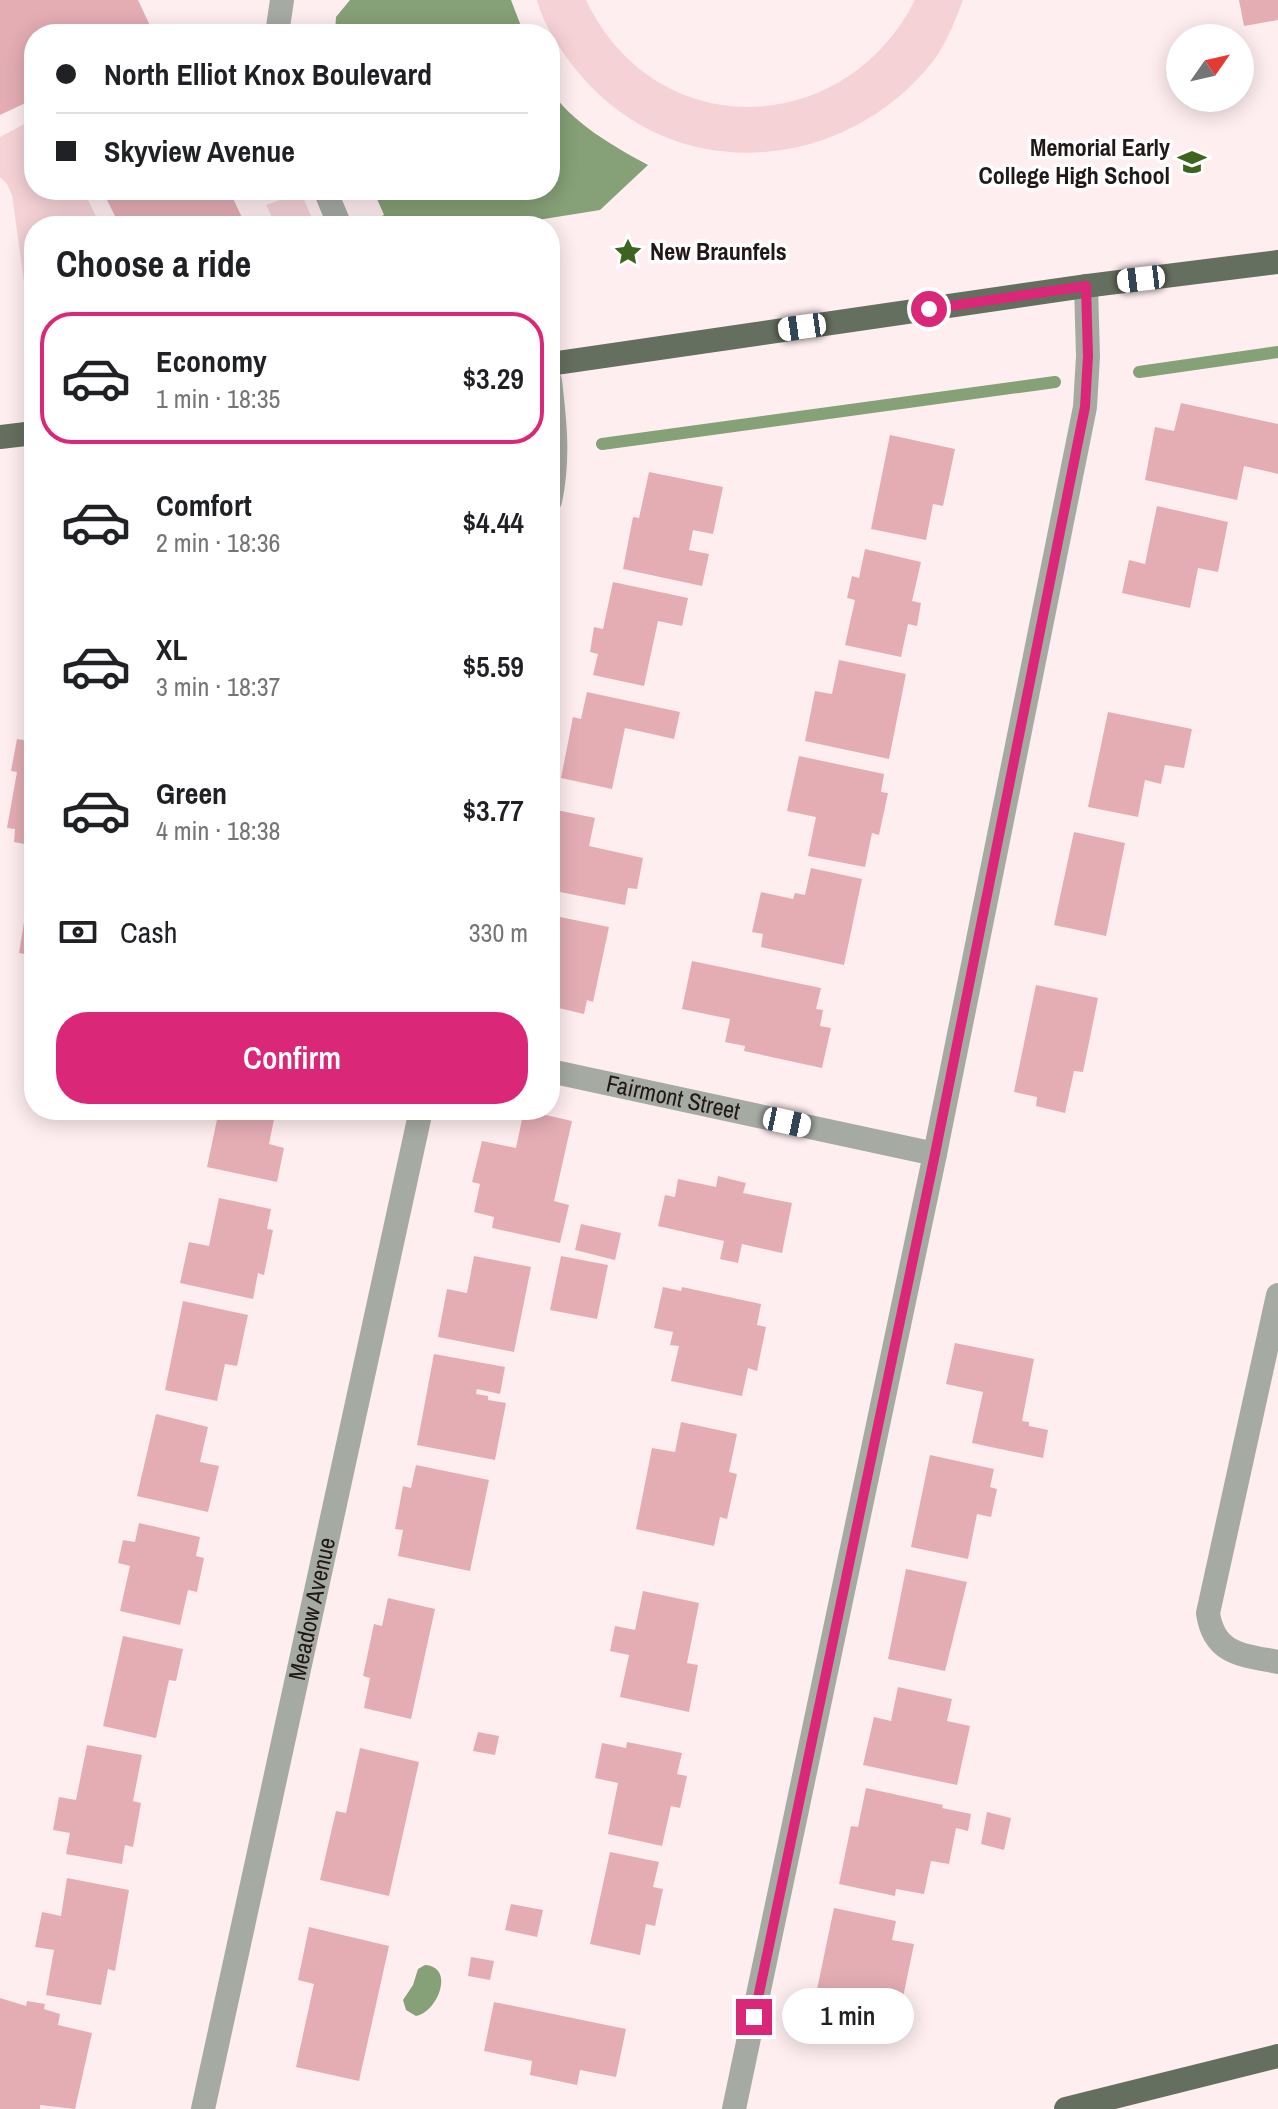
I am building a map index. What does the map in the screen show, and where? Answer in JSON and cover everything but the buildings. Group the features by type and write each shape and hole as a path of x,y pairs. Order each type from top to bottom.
{"main road":[{"path":"560,363 1086,286 1278,262"},
{"path":"0,437 24,434"},
{"path":"1066,2109 1278,2056"}],"street":[{"path":"278,24 282,0"},
{"path":"734,2109 935,1154 1085,407 1088,356 1086,286"},
{"name":"Fairmont Street","path":"560,1073 935,1154"},
{"name":"Meadow Avenue","path":"203,2109 419,1120"},
{"path":"1278,1295 1208,1613 1210,1628 1226,1649 1278,1662"}],"shaded area":[{"path":"350,0 511,0 520,24 336,24 336,17"},
{"path":"537,0 586,0 617,47 657,81 702,101 750,107 798,100 843,79 883,46 915,0 963,0 939,53 898,97 856,126 810,144 762,152 713,150 666,137 622,113 569,61 560,47 560,24 546,24"},
{"path":"560,102 581,123 648,165 600,210 560,216 385,216 377,200 560,200"},
{"path":"24,124 24,200 88,200 96,216 24,216 24,282 12,195 0,177 0,137"},
{"path":"280,200 304,200 311,216 272,216 266,205"},
{"path":"425,1965 440,1973 440,1990 431,2007 416,2016 406,2010 403,2000 413,1985 418,1969"}],"waterway":[{"path":"395,216 399,214"},
{"path":"1139,372 1278,352"},
{"path":"602,444 1055,382"}],"place":[{"name":"Memorial Early College High School","path":"1192,162"},
{"name":"New Braunfels","path":"628,252"}],"route":[{"path":"754,2017 935,1154 1085,407 1088,356 1086,286 929,309"}]}
